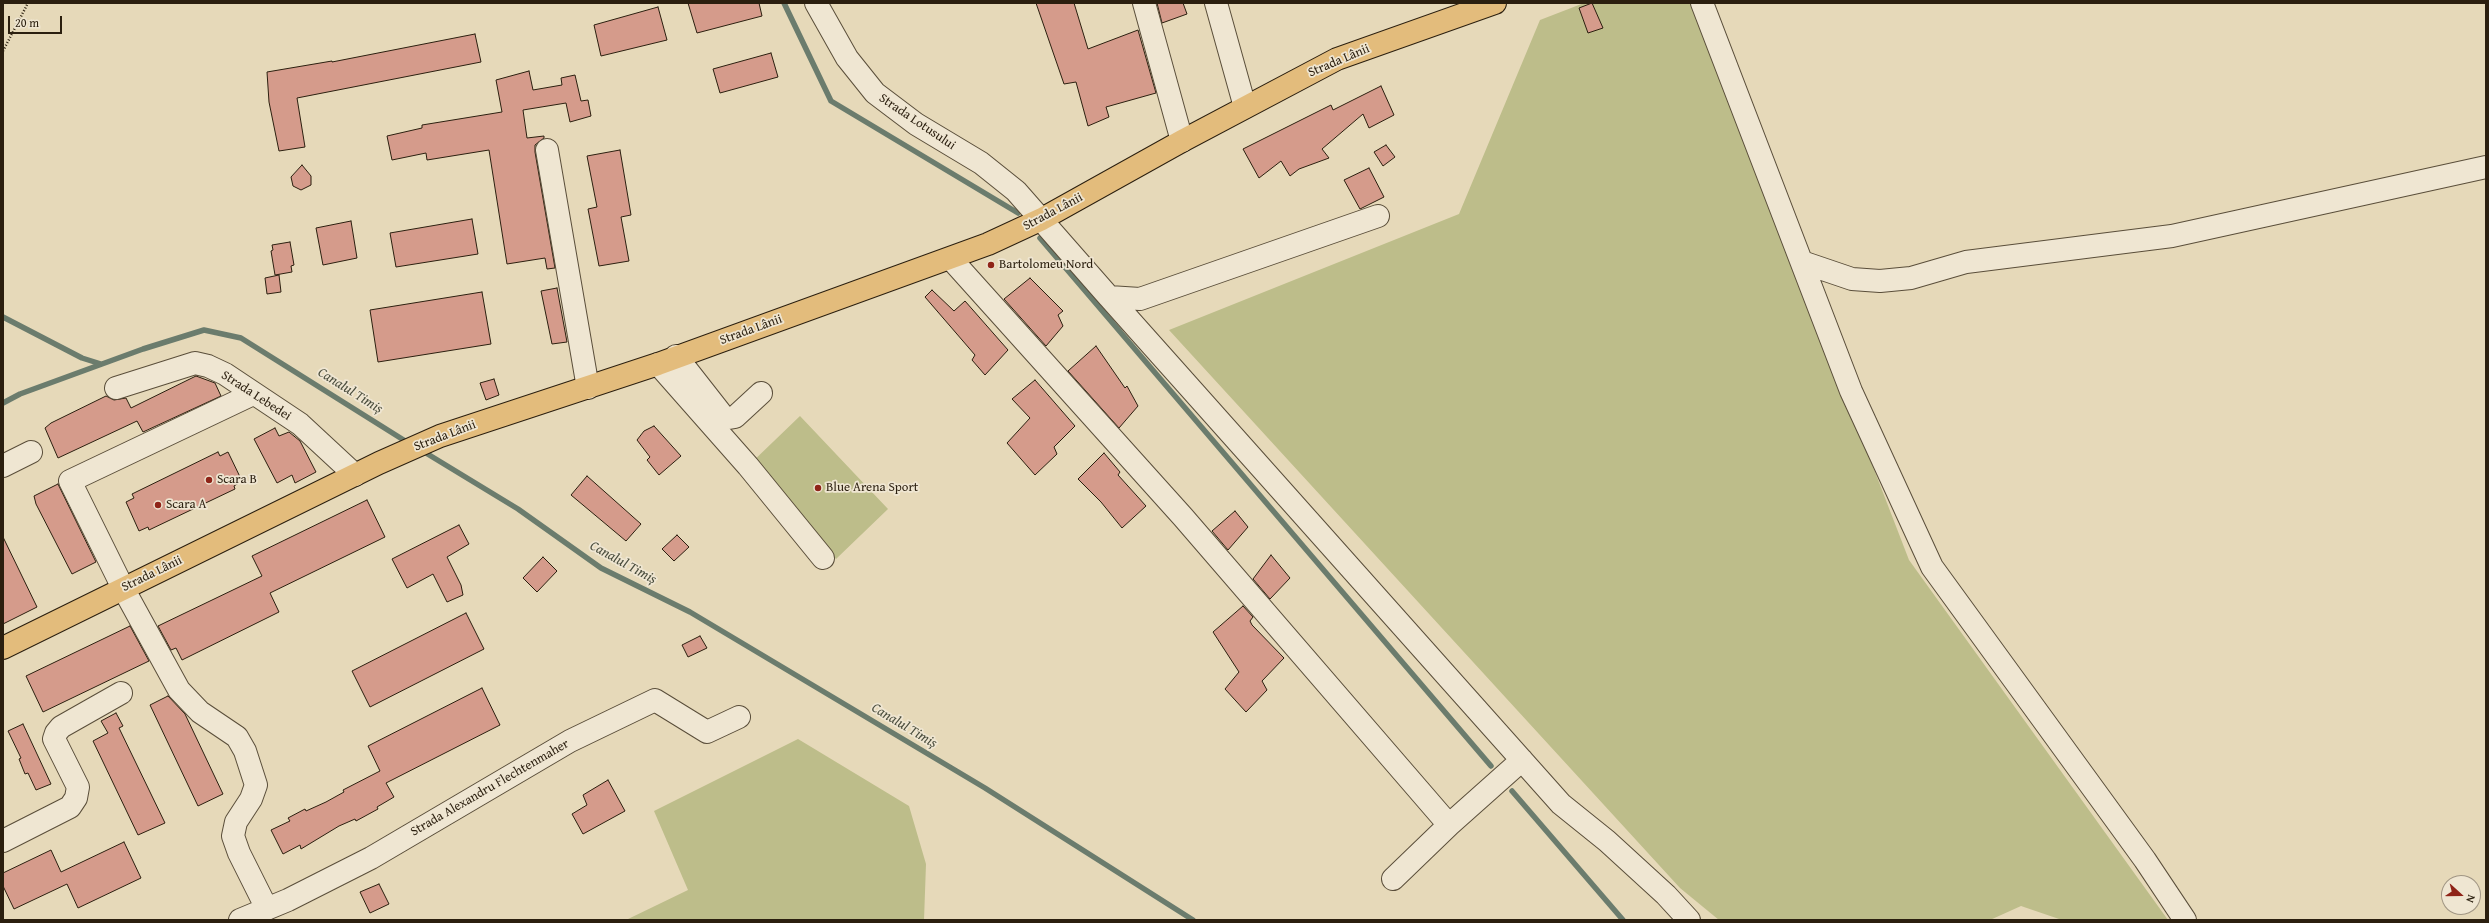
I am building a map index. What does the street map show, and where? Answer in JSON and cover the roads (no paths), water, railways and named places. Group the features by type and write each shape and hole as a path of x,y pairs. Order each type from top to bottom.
{"main road":[{"name":"Strada Lânii","path":"3,648 379,463 440,436 588,388 951,259 1042,219 1182,141 1337,59 1495,3"}],"street":[{"name":"Strada Lotusului","path":"816,3 847,58 875,93 916,124 981,163 1016,191 1561,804 1666,895 1689,920"},
{"path":"1144,3 1182,141"},
{"path":"1216,3 1245,107"},
{"path":"1702,3 1851,391 1932,567 2140,854 2185,920"},
{"path":"547,150 588,388"},
{"path":"1802,262 1852,279 1880,281 1911,278 1973,261 2172,236 2486,167"},
{"path":"1109,297 1140,299 1378,216"},
{"path":"951,259 1183,517 1448,825"},
{"path":"667,360 723,416 729,418 735,417 761,393"},
{"path":"667,360 748,466 823,558"},
{"name":"Strada Lebedei","path":"116,388 195,363 225,374 252,394 300,424 355,475"},
{"path":"252,394 70,481 123,588 179,690 200,712 237,737 245,751 256,785 251,799 236,822 233,836 239,853 267,909"},
{"path":"3,466 31,452"},
{"path":"3,841 70,807 76,798 78,787 54,739 56,733 60,727 121,693"},
{"name":"Strada Alexandru Flechtenmaher","path":"240,920 267,909 371,858 570,741 656,700 708,732 739,717"},
{"path":"1393,879 1448,825 1522,760"}],"waterway":[{"path":"784,3 831,101 1018,213"},
{"path":"1040,238 1491,766"},
{"path":"3,317 82,358 101,364"},
{"name":"Canalul Timiș","path":"3,403 20,394 143,349 204,330 241,338 410,444"},
{"name":"Canalul Timiș","path":"421,450 518,509 601,568 690,612 985,788 1193,920"},
{"path":"1512,791 1623,920"}],"place":[{"name":"Bartolomeu Nord","path":"991,265"},
{"name":"Scara B","path":"209,480"},
{"name":"Blue Arena Sport","path":"818,488"},
{"name":"Scara A","path":"158,505"}]}
